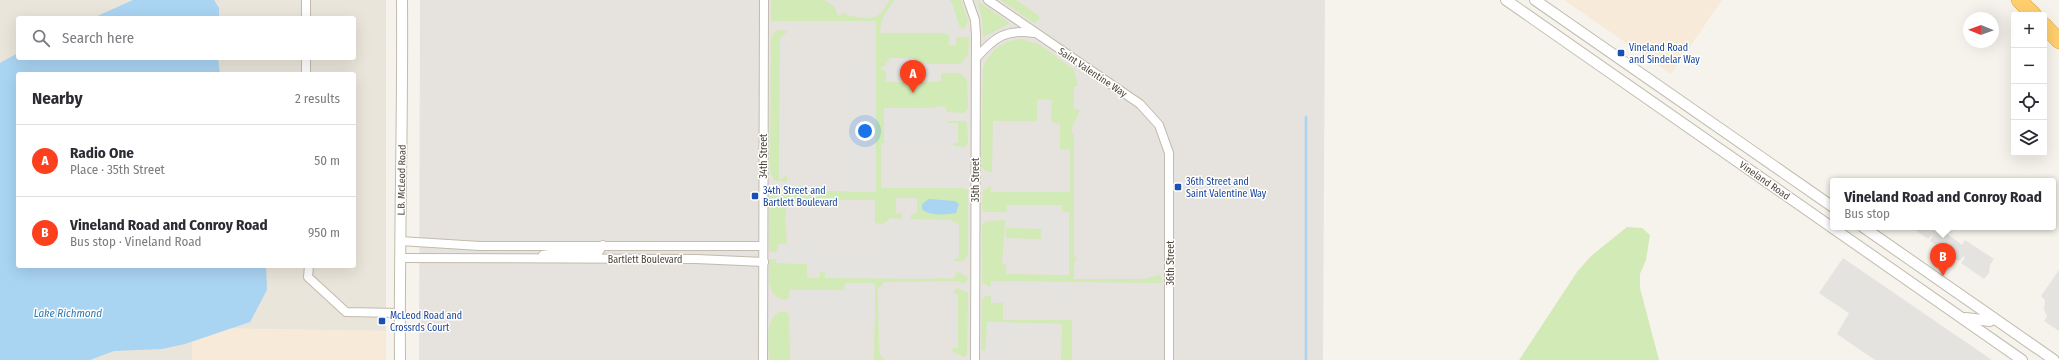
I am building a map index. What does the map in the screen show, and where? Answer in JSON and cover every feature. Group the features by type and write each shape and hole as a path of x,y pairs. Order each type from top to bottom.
{"highway":[{"path":"2019,0 2031,12"},
{"path":"2047,28 2059,41"}],"street":[{"path":"306,0 306,16"},
{"name":"L.B. McLeod Road","path":"400,360 400,241 403,94 402,0"},
{"name":"34th Street","path":"762,360 764,262 764,0"},
{"name":"35th Street","path":"968,0 975,20 976,58 975,360"},
{"name":"Saint Valentine Way","path":"988,0 1140,104 1151,115 1162,132 1170,166"},
{"name":"Vineland Road","path":"1506,0 1830,225"},
{"name":"Vineland Road","path":"1535,0 1830,205"},
{"path":"976,58 990,43 1008,32 1020,31 1036,33"},
{"path":"1586,55 1596,42"},
{"path":"306,60 306,72"},
{"name":"36th Street","path":"1169,360 1170,166"},
{"name":"Vineland Road","path":"1837,230 2022,360"},
{"path":"1866,230 2054,360"},
{"name":"Bartlett Boulevard","path":"400,241 474,246 763,246"},
{"name":"Bartlett Boulevard","path":"527,259 555,253 598,253 603,245"},
{"name":"Bartlett Boulevard","path":"400,258 696,259 764,262"},
{"path":"309,268 308,277 346,312 400,313"},
{"path":"1962,317 1981,321 1990,321 1993,318"}],"shaded area":[{"path":"0,0 386,0 386,331 192,328 192,360 0,360"},
{"path":"420,0 1325,0 1323,360 419,360"},
{"path":"944,0 950,0 952,3 960,28 956,37 956,46 949,45 949,34 942,33 942,26 947,25 942,21 942,5 947,6"},
{"path":"1564,0 1722,0 1671,74"},
{"path":"787,32 787,175 779,181 780,39"},
{"path":"890,58 914,58 915,64 940,64 940,79 916,79 915,73 914,79 887,79 885,66"},
{"path":"849,59 876,59 876,192 849,192"},
{"path":"936,106 946,107 948,123 958,123 958,143 884,141 884,108 935,108"},
{"path":"950,146 965,147 964,188 950,188"},
{"path":"1007,205 1062,205 1062,212 1069,212 1069,275 1040,274 1041,229 1006,228"},
{"path":"889,220 950,220 959,224 959,258 953,259 953,261 957,262 957,271 954,278 946,279 944,272 938,273 938,279 825,278 825,272 822,271 820,272 819,278 807,278 807,264 776,263 778,245 800,245 801,252 802,242 821,242 821,253 843,253 846,256 849,253 866,253 867,246 873,246 873,239 883,239 883,225"},
{"path":"1915,230 1949,230 1947,234 1962,245 1965,240 1994,259 1990,265 1989,273 1984,279 1961,263 1965,258 1964,256 1959,261 1930,241 1933,234 1928,239"},
{"path":"1843,258 1992,360 1875,360 1837,334 1849,313 1819,293"},
{"path":"2059,270 2059,331 2044,321 2047,317 2044,309 2045,300 2041,296"},
{"path":"991,281 1071,282 1071,293 1067,296 1067,303 1050,303 1050,296 1003,296 1003,303 991,303 991,296 985,296 985,285 991,287"},
{"path":"845,283 875,283 875,323 790,323 790,290 844,290"},
{"path":"953,292 958,296 958,348 951,348"},
{"path":"987,322 1062,324 1062,333 1039,333 1038,345 1003,344 1002,360 985,360"},
{"path":"192,328 386,331 386,360 192,360"}],"green space":[{"path":"771,0 824,0 834,6 838,16 842,14 842,12 851,16 869,18 880,14 890,0 894,0 882,19 880,33 947,33 949,36 949,45 956,45 957,37 969,37 968,55 960,64 927,64 925,60 924,64 915,64 914,58 890,58 885,66 881,67 881,70 885,71 887,74 885,82 936,82 941,81 941,73 960,73 967,80 968,108 964,113 946,112 935,108 884,108 885,143 881,143 881,188 964,188 968,190 968,255 965,259 959,262 953,260 953,258 959,258 950,220 911,219 911,214 917,213 917,198 896,198 896,213 902,214 902,219 890,218 883,224 875,223 875,200 800,200 787,202 785,222 787,243 778,244 777,252 769,252 769,190 876,192 876,21 772,21"},
{"path":"950,0 961,0 968,21 964,29 959,27"},
{"path":"1001,0 1016,0 1039,16 1039,20 1034,23"},
{"path":"979,2 1008,22 1009,24 983,37"},
{"path":"777,30 787,31 780,39 779,180 787,175 787,182 774,180 770,171 771,37"},
{"path":"1022,39 1040,45 1075,70 1078,86 1074,87 1074,109 1080,110 1072,127 1072,133 1074,133 1074,256 1076,257 1076,261 1074,262 1074,279 1143,279 1159,275 1162,278 1161,283 991,281 991,287 982,283 982,225 986,221 1005,220 1002,264 1006,265 1006,274 1069,275 1068,212 1007,206 1007,212 984,212 982,208 983,190 991,186 991,192 1070,192 1070,150 1060,149 1060,124 1051,122 1052,100 1037,99 1037,121 993,121 992,172 986,171 981,166 983,68 989,56 998,47 1009,41"},
{"path":"948,121 965,121 967,123 968,143 965,147 953,146 953,142 957,142 958,123 948,123"},
{"path":"1627,227 1642,228 1650,235 1646,260 1640,274 1640,288 1659,360 1519,360 1577,272 1591,256"},
{"path":"1006,228 1041,228 1041,239 1006,238"},
{"path":"769,259 776,259 776,263 807,264 808,278 822,271 825,272 826,278 954,278 957,271 967,277 968,280 964,284 957,281 884,282 878,289 878,297 879,348 880,355 885,360 874,360 875,283 845,283 845,290 790,290 789,298 781,299 775,295 770,286"},
{"path":"957,288 968,293 967,354 964,357 953,352 951,348 957,348 953,292"},
{"path":"985,296 991,296 992,303 1003,303 1003,320 1072,320 1072,360 1061,360 1062,324 988,322 987,350 983,351 981,348 982,300"},
{"path":"779,312 786,312 789,314 790,360 769,360 769,327 774,316"}],"water":[{"path":"133,0 214,0 219,8 219,16 97,16"},
{"name":"Lake Richmond","path":"16,54 16,60 218,60 220,72 16,72 16,268 266,268 267,290 250,322 185,344 162,349 114,351 90,360 0,360 0,63"},
{"path":"929,199 955,201 959,204 956,213 938,214 925,211 922,209 922,204"}],"waterway":[{"path":"1306,117 1306,360"}],"place":[{"name":"Vineland Road and Sindelar Way","path":"1621,53"},
{"name":"Radio One","path":"913,93"},
{"name":"36th Street and Saint Valentine Way","path":"1178,187"},
{"name":"34th Street and Bartlett Boulevard","path":"755,196"},
{"name":"Vineland Road and Conroy Road","path":"1943,276"},
{"name":"McLeod Road and Crossrds Court","path":"382,321"}]}
